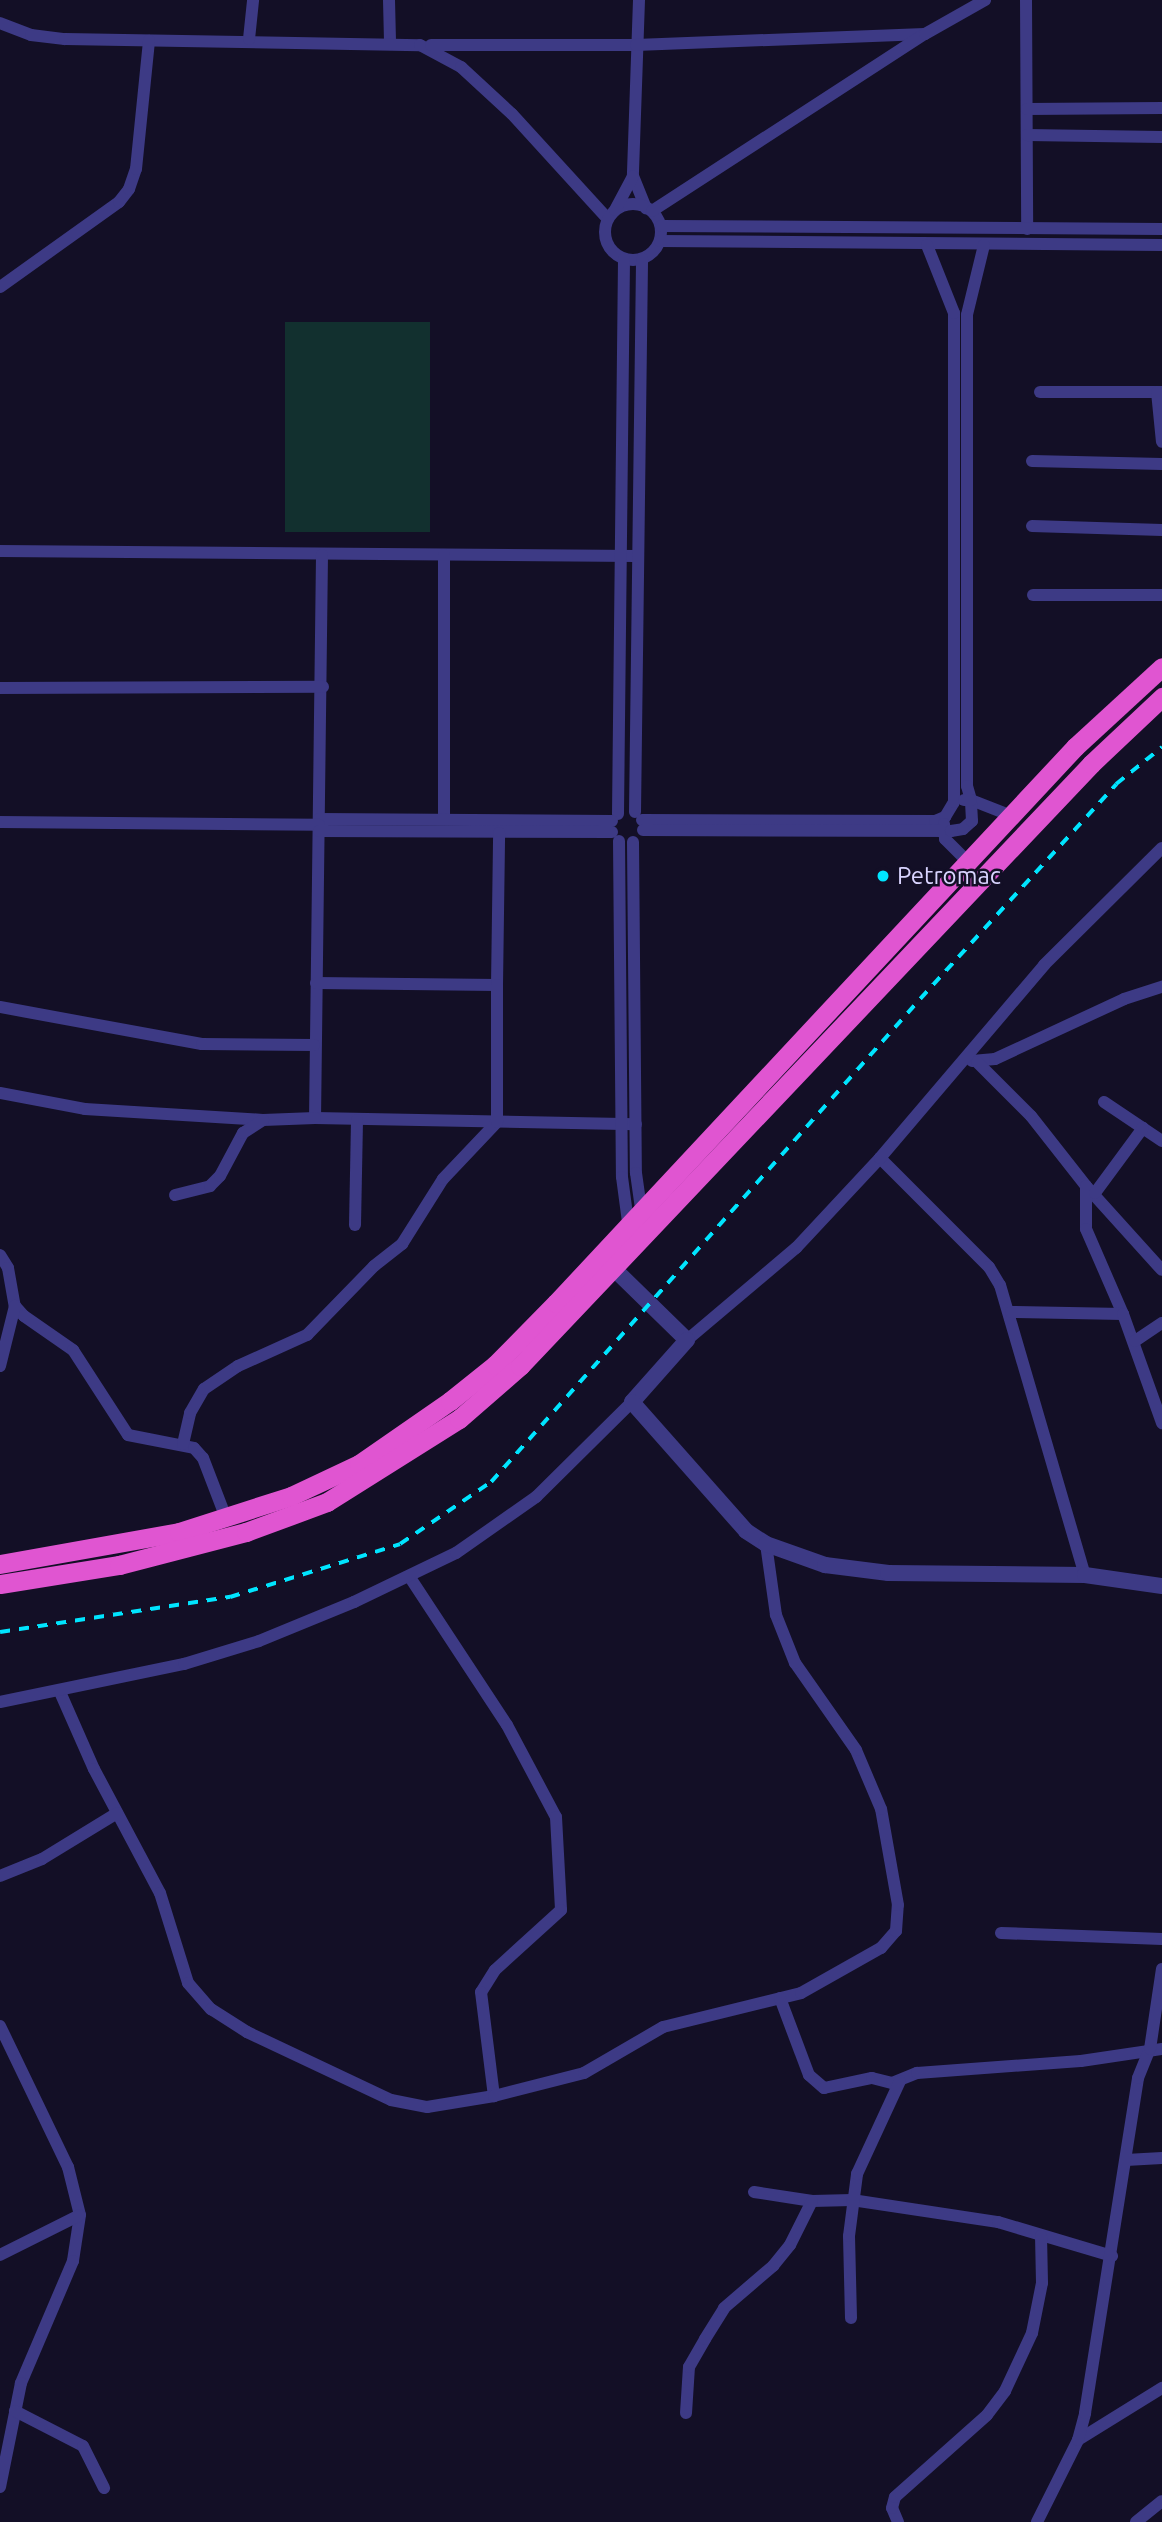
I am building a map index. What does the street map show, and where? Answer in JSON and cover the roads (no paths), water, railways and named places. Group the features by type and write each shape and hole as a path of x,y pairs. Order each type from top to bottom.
{"highway":[{"path":"0,1584 193,1549 327,1502 459,1419 520,1366 606,1261 635,1215 969,863 1075,747 1162,667"},
{"path":"0,1564 123,1545 226,1518 291,1496 403,1436 495,1365 606,1261 1081,774 1162,697"}],"street":[{"path":"249,39 253,0"},
{"path":"390,0 390,42"},
{"path":"635,1215 633,842 640,821 636,556 642,259 660,241 661,226 649,209 633,176 639,0"},
{"path":"611,215 625,205 649,209 925,34 985,0"},
{"path":"1026,0 1027,229"},
{"path":"0,23 31,35 149,41 249,39 420,45 636,45 925,34"},
{"path":"0,287 13,274 119,202 130,189 149,41"},
{"path":"420,45 461,66 611,215"},
{"path":"1027,109 1162,108"},
{"path":"1027,135 1162,137"},
{"path":"633,176 611,215 605,239 624,259 615,827 621,1124 635,1215"},
{"path":"661,226 1162,229"},
{"path":"660,241 1162,246"},
{"path":"640,821 944,831 963,829 972,821 967,786 960,397 954,313 928,245"},
{"path":"969,863 952,848 944,831 945,817 954,802 960,397 967,314 984,245"},
{"path":"624,259 642,259"},
{"path":"0,270 13,274"},
{"path":"1040,392 1159,392 1162,442"},
{"path":"1032,461 1162,464"},
{"path":"1032,526 1162,530"},
{"path":"0,551 636,556"},
{"path":"315,1118 314,1045 323,687 322,555"},
{"path":"444,555 444,818"},
{"path":"1033,595 1162,595"},
{"path":"0,688 323,687"},
{"path":"954,802 971,800 1012,816"},
{"path":"0,822 319,825 499,833 615,827 640,821 935,821 945,817"},
{"path":"319,825 444,818 615,827 633,842"},
{"path":"183,1444 190,1413 204,1389 238,1366 307,1335 402,1244 443,1179 497,1122 499,833"},
{"path":"0,1702 60,1692 184,1664 259,1642 456,1553 536,1497 632,1402 687,1340 796,1248 971,1061 1044,965 1162,848"},
{"path":"316,983 497,985"},
{"path":"971,1061 995,1059 1124,999 1162,987"},
{"path":"0,1007 202,1044 314,1045"},
{"path":"971,1061 1031,1116 1090,1189 1162,1270"},
{"path":"0,1093 85,1109 263,1120 315,1118 636,1124"},
{"path":"1104,1102 1162,1141"},
{"path":"175,1195 210,1186 243,1133 263,1120"},
{"path":"355,1225 357,1120"},
{"path":"1143,1128 1090,1189 1086,1229 1135,1341 1162,1423"},
{"path":"880,1158 989,1267 1011,1312 1085,1575"},
{"path":"0,1255 8,1268 15,1306 0,1366"},
{"path":"606,1261 687,1340"},
{"path":"15,1306 73,1350 128,1435 183,1444 203,1458 226,1518"},
{"path":"1011,1312 1123,1314"},
{"path":"1135,1341 1162,1323"},
{"path":"632,1402 746,1531 765,1544 825,1565 888,1573 1085,1575 1162,1586"},
{"path":"60,1692 117,1813 160,1893 188,1983 211,2009 247,2032 391,2100 427,2106 494,2096 584,2073 663,2027 801,1993 881,1948 896,1931 898,1905 875,1792 832,1711 794,1663 776,1615 765,1544"},
{"path":"409,1576 507,1725 556,1817 561,1910 495,1970 481,1992 494,2096"},
{"path":"0,1877 42,1859 117,1813"},
{"path":"1001,1933 1162,1939"},
{"path":"1037,2522 1078,2440 1112,2256 1138,2078 1156,2049 1162,1969"},
{"path":"780,1998 816,2085 824,2088 872,2078 900,2081 918,2073 1081,2061 1156,2049"},
{"path":"0,2026 68,2167 80,2216 73,2261 9,2418 0,2487"},
{"path":"851,2318 852,2200 857,2174 900,2081"},
{"path":"1126,2160 1162,2158"},
{"path":"754,2192 813,2201 852,2200 998,2222 1112,2256"},
{"path":"686,2413 689,2367 705,2339 724,2308 773,2266 790,2245 813,2201"},
{"path":"0,2255 80,2216"},
{"path":"898,2522 892,2508 895,2497 987,2415 1005,2391 1032,2333 1042,2283 1041,2236"},
{"path":"1078,2440 1162,2388"},
{"path":"9,2418 83,2446 104,2488"},
{"path":"1136,2522 1162,2501"}],"railway":[{"path":"0,1632 230,1597 400,1544 491,1482 920,999 1116,784 1162,747"}],"place":[{"name":"Petromac","path":"883,876"}]}
